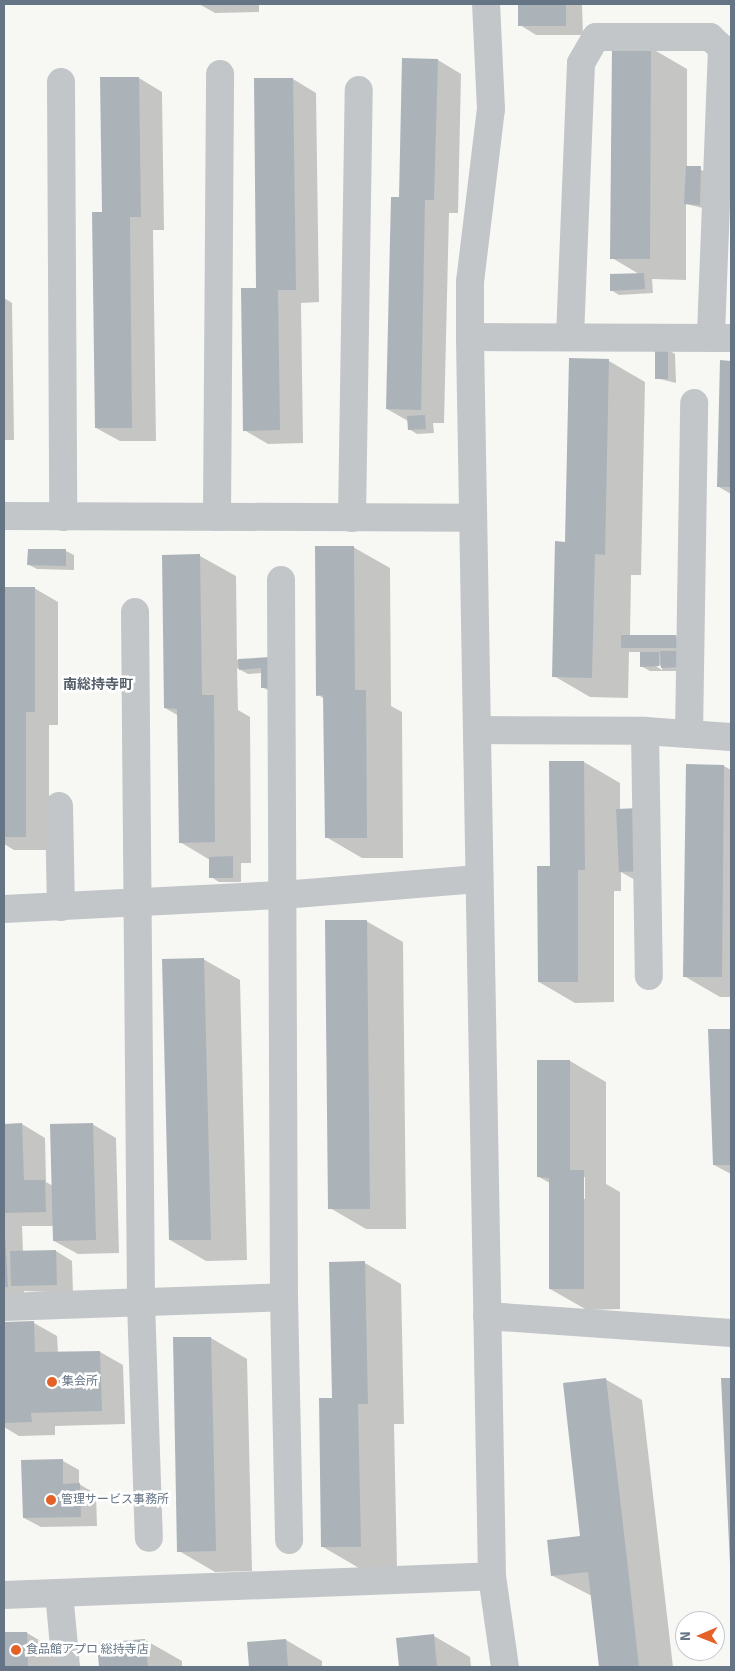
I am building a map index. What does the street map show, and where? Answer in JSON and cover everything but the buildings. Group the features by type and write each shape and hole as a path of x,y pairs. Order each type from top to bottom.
{"street":[{"path":"486,4 491,110 470,282 470,337 478,730 477,879 492,1576 505,1667"},
{"path":"470,337 721,338 722,48 710,37 596,37 581,63 570,337"},
{"path":"217,518 220,74"},
{"path":"60,82 63,517"},
{"path":"352,518 359,90"},
{"path":"689,734 694,403"},
{"path":"4,516 473,518"},
{"path":"281,580 284,1297 289,1540"},
{"path":"134,612 139,903 141,1302 148,1538"},
{"path":"478,730 645,731 731,736"},
{"path":"645,731 649,976"},
{"path":"59,806 61,906"},
{"path":"4,909 283,895 477,879"},
{"path":"4,1307 284,1297"},
{"path":"487,1316 731,1334"},
{"path":"4,1596 492,1576"},
{"path":"59,1593 66,1667"}],"place":[{"name":"集会所","path":"52,1382"},
{"name":"管理サービス事務所","path":"51,1500"},
{"name":"食品館アプロ 総持寺店","path":"16,1650"}],"district":[{"name":"南総持寺町","path":"98,685"}]}
